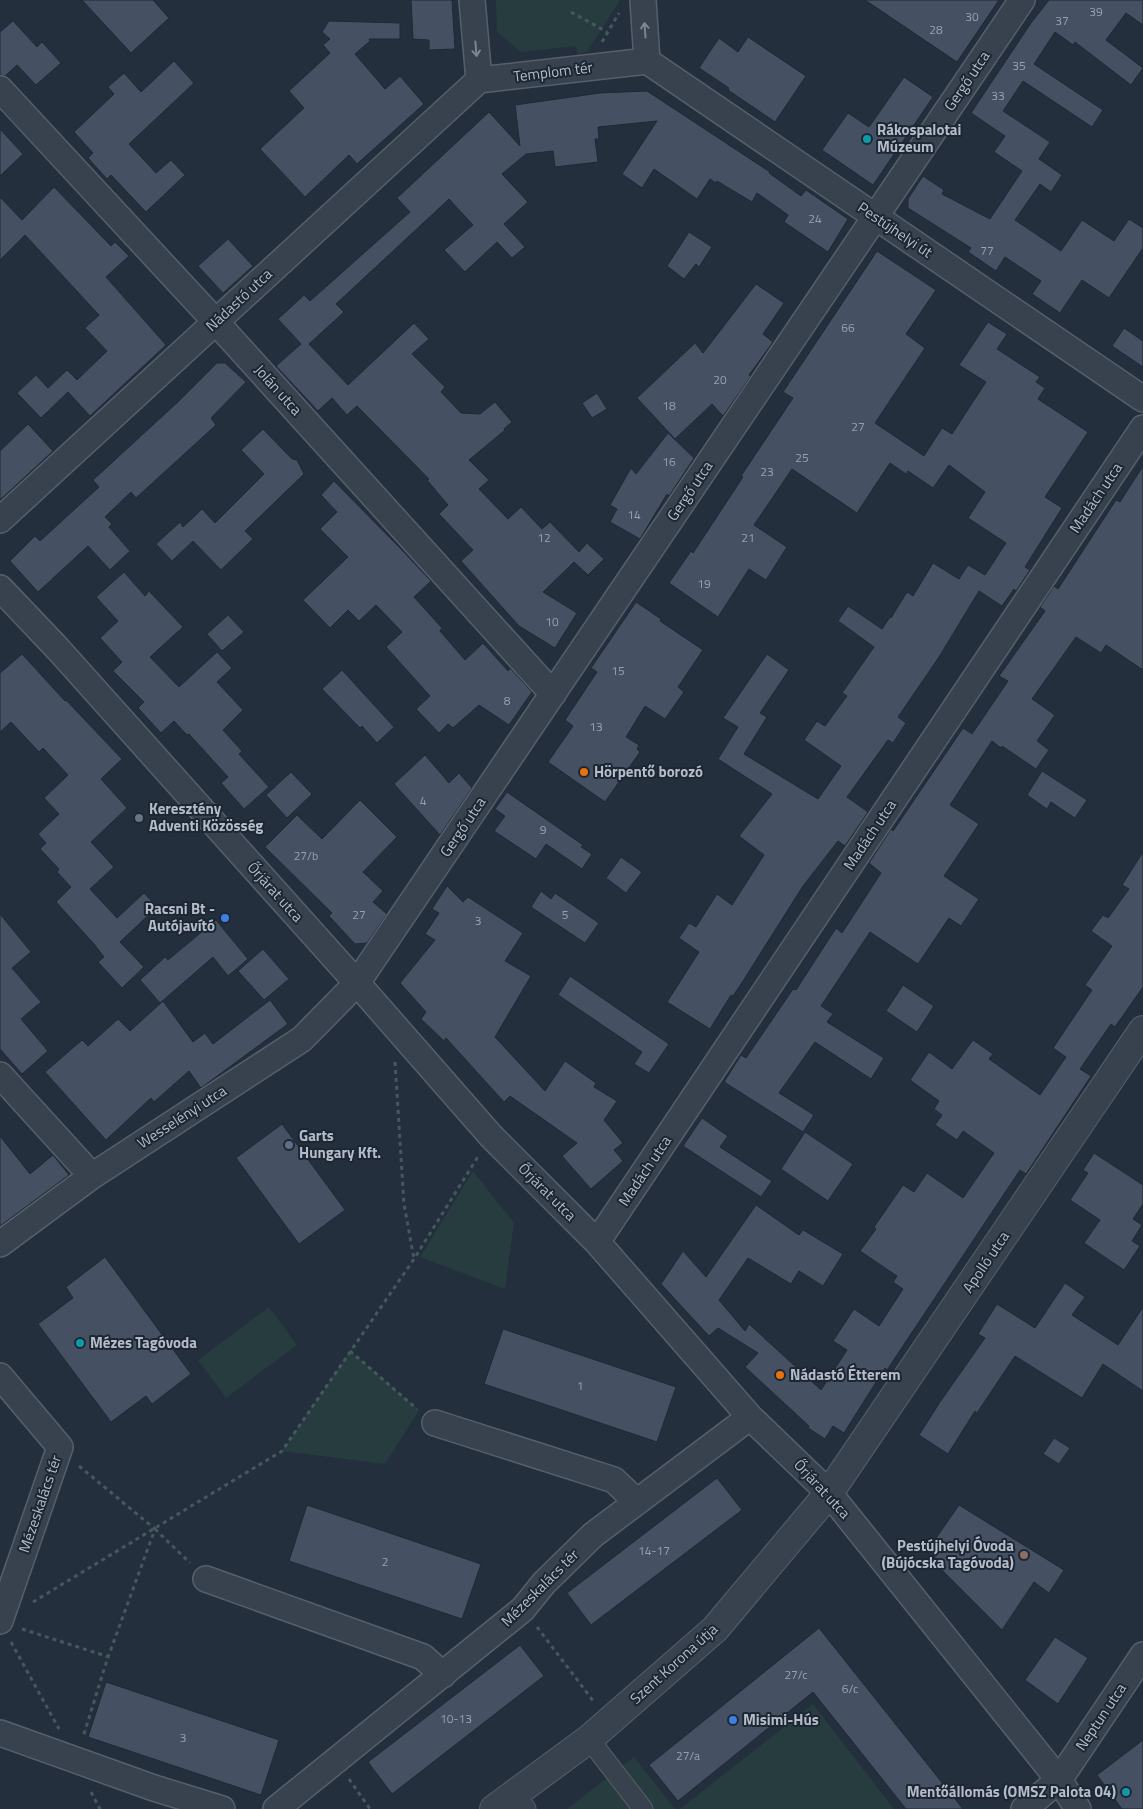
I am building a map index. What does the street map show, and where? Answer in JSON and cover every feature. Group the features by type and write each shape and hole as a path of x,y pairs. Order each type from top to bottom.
{"street":[{"path":"472,0 479,80"},
{"name":"Gergő utca","path":"358,983 1022,0"},
{"path":"633,4 647,61"},
{"name":"Templom tér","path":"479,80 647,61"},
{"name":"Pestújhelyi út","path":"647,61 1143,399"},
{"name":"Nádastó utca","path":"0,520 479,80"},
{"name":"Jolán utca","path":"0,89 215,322 552,694"},
{"name":"Madách utca","path":"597,1242 1143,428"},
{"name":"Őrjárat utca","path":"0,588 58,649 358,983 491,1136 597,1242 750,1417 829,1494 1060,1780 1078,1809"},
{"name":"Wesselényi utca","path":"0,1244 92,1176 302,1039 358,983"},
{"name":"Apolló utca","path":"829,1494 1143,1030"},
{"path":"0,1075 92,1176"},
{"name":"Mézeskalács tér","path":"0,1376 60,1447 9,1629"},
{"name":"Mézeskalács tér","path":"276,1809 523,1608 544,1583 593,1535 750,1417"},
{"path":"435,1423 614,1480 637,1502"},
{"name":"Szent Korona útja","path":"512,1804 610,1722 715,1629 829,1494"},
{"path":"206,1579 423,1657 443,1675"},
{"name":"Neptun utca","path":"1024,1809 1060,1780 1143,1654"},
{"path":"0,1733 154,1788 222,1809"},
{"path":"589,1739 643,1809"}],"path":[{"path":"586,68 607,32 633,4"},
{"path":"571,12 607,32"},
{"path":"396,1026 394,1045 404,1204 414,1259"},
{"path":"24,1607 282,1451 414,1259 491,1136"},
{"path":"350,1351 435,1423"},
{"path":"59,1450 155,1529 206,1579"},
{"path":"76,1761 109,1657 155,1529"},
{"path":"523,1608 610,1722"},
{"path":"9,1629 109,1657"},
{"path":"9,1629 76,1761"},
{"path":"336,1760 370,1809"}],"green space":[{"path":"496,0 620,0 587,52 577,54 576,46 521,52 497,32"},
{"path":"473,1171 514,1223 505,1289 420,1257"},
{"path":"269,1307 297,1345 226,1398 198,1360"},
{"path":"350,1351 419,1410 385,1464 282,1451"},
{"path":"813,1704 894,1809 680,1809"},
{"path":"634,1757 675,1809 567,1809"}],"building":[{"path":"82,0 153,0 169,18 131,53"},
{"path":"411,0 452,0 455,49 429,50 429,40 413,39"},
{"path":"865,0 999,0 957,62"},
{"path":"1049,0 1143,0 1143,25 1126,13 1106,40 1143,68 1131,85 1075,42 1073,45 1055,32 1034,64 1103,110 1092,127 1023,81 1003,111 1050,142 1039,159 1062,175 1051,192 1040,184 1015,220 1061,251 1082,220 1114,241 1129,219 1143,228 1143,248 1109,298 1082,280 1060,313 1032,294 1041,281 1005,257 996,271 968,252 971,248 908,208 908,199 923,176 944,190 942,194 990,219 1022,171 994,152 1005,136 971,113 1031,23"},
{"path":"13,21 37,47 42,42 61,63 36,85 17,65 5,76 0,75 0,32"},
{"path":"329,21 400,23 400,39 369,39 370,41 355,54 385,89 400,76 424,104 357,164 349,155 305,197 260,149 304,108 289,91 330,53 323,45 330,39 322,32"},
{"path":"748,37 806,76 775,122 699,68 719,38 738,52"},
{"path":"174,61 194,83 129,144 156,173 171,160 185,175 146,212 111,175 107,179 88,158 93,153 74,132 114,94 108,87 124,73 141,92"},
{"name":"Rákospalotai Múzeum","path":"904,77 933,97 873,185 822,150 848,113 869,127"},
{"path":"647,91 770,172 801,196 806,190 848,219 828,252 784,222 788,215 757,193 752,202 717,181 716,183 710,179 697,199 654,169 642,188 622,174 657,121 598,127 599,139 595,139 598,162 555,167 553,151 526,154 502,174 528,202 504,224 525,247 512,258 497,242 465,272 444,250 473,225 449,199 336,304 344,312 309,344 348,385 414,323 429,339 412,354 445,387 441,392 461,413 480,414 495,402 512,422 469,460 489,480 479,489 508,519 521,507 542,529 550,522 579,552 587,543 604,559 588,575 574,562 543,592 577,613 555,648 519,626 461,561 473,550 439,514 448,505 427,480 429,479 357,406 347,415 332,398 318,411 276,366 301,344 278,319 304,295 310,301 410,212 397,198 489,112 520,146 515,105 600,93"},
{"path":"0,129 23,154 0,176"},
{"path":"54,187 111,246 115,242 129,256 106,277 166,345 90,416 68,392 41,418 17,393 36,375 48,388 67,370 77,380 107,351 85,328 99,315 25,235 0,260 0,197 22,220"},
{"path":"689,232 712,247 699,267 696,264 684,279 667,266"},
{"path":"228,239 253,266 223,293 198,266"},
{"path":"877,251 936,290 906,334 925,348 875,423 924,456 942,428 952,434 986,382 959,365 988,322 1007,334 997,349 1040,377 1036,382 1045,388 1038,399 1088,432 1045,497 1062,508 1025,567 1030,570 1016,591 1014,589 1002,606 979,591 939,657 898,717 906,723 893,743 888,740 847,797 868,812 845,846 838,841 803,886 710,1029 667,1002 699,952 679,938 689,923 696,927 717,894 732,905 764,855 739,836 772,794 718,759 738,727 723,718 767,654 789,670 760,713 767,717 744,754 818,799 841,766 804,740 817,721 825,726 847,696 842,693 874,647 838,621 848,606 882,629 907,592 913,596 933,563 959,579 968,565 985,575 1006,543 968,518 985,492 949,465 933,488 908,471 906,474 890,463 857,513 792,469 754,525 787,547 766,580 749,569 718,617 669,583 691,551 693,553 793,398 783,392"},
{"path":"756,284 784,303 763,334 773,342 723,416 712,404 675,439 637,398 695,343 703,353"},
{"path":"1124,328 1143,341 1143,367 1112,346"},
{"path":"217,363 225,363 246,382 211,418 216,425 136,498 131,492 105,517 112,524 109,527 130,551 110,570 88,546 38,592 10,561 35,536 40,541 99,487 93,480 179,401"},
{"path":"597,393 607,409 592,418 582,403"},
{"path":"28,424 53,451 0,500 0,451"},
{"path":"263,429 292,459 297,460 304,474 245,531 253,539 221,570 193,541 172,561 156,544 180,522 183,527 202,509 215,523 264,474 241,450"},
{"path":"668,433 694,458 669,496 667,494 640,539 610,522 617,509 610,505 631,468 636,474"},
{"path":"1143,466 1143,670 1106,645 1101,653 1076,637 1032,699 1055,715 1037,741 1049,750 1036,769 992,741 950,805 979,824 944,876 979,899 961,926 949,918 918,964 870,932 821,1006 833,1014 827,1022 884,1058 871,1079 815,1042 779,1093 814,1115 803,1132 724,1082 741,1055 746,1058 793,989 796,990 836,928 842,933 881,873 869,863 963,728 972,734 1008,681 999,676 1045,611 1040,607 1054,586 1058,589 1116,500 1120,502"},
{"path":"334,481 431,581 414,597 442,628 440,631 465,660 483,643 508,671 510,668 532,692 509,725 479,705 453,728 448,724 439,733 416,709 430,696 386,647 402,632 376,605 359,621 348,610 330,628 303,600 348,557 320,529 337,512 321,495"},
{"path":"124,572 145,596 149,591 183,627 150,657 179,687 217,652 232,668 217,682 243,710 223,730 242,751 239,754 269,787 244,809 221,783 228,777 189,734 187,735 174,721 161,733 138,708 144,702 113,671 122,662 100,638 118,621 96,597"},
{"path":"636,602 703,650 678,687 684,692 665,719 645,706 626,737 639,745 637,749 640,752 605,802 548,762 573,726 565,720 597,672 591,668"},
{"path":"228,615 244,632 222,651 207,634"},
{"path":"22,654 122,759 101,779 127,808 91,842 114,867 90,889 117,918 144,893 157,907 120,942 144,967 122,988 98,962 104,957 56,902 71,887 57,872 59,869 40,849 46,843 38,834 59,814 44,798 68,775 43,748 39,752 11,722 0,732 0,673"},
{"path":"342,670 394,727 377,743 362,726 360,728 322,689"},
{"path":"425,755 449,783 459,773 472,788 440,835 394,784"},
{"path":"1042,771 1087,800 1075,818 1051,802 1047,809 1027,795"},
{"path":"291,772 312,794 287,818 266,795"},
{"path":"507,792 583,845 581,847 592,854 582,869 546,844 536,859 494,831 505,816 495,809"},
{"path":"360,800 397,837 363,872 383,891 373,902 387,914 367,943 355,944 329,916 332,913 265,847 297,815 322,839"},
{"path":"1143,852 1143,987 1115,1027 1111,1024 1080,1069 1091,1076 1026,1174 1020,1170 887,1370 885,1368 844,1433 833,1426 825,1439 808,1428 809,1426 745,1367 758,1353 718,1328 709,1336 661,1284 683,1251 706,1277 756,1205 799,1235 803,1230 843,1254 823,1286 799,1271 791,1284 748,1258 719,1300 745,1331 749,1324 821,1390 847,1350 833,1341 854,1309 879,1326 903,1289 893,1282 897,1276 860,1251 903,1185 914,1192 927,1173 963,1198 994,1153 963,1131 957,1140 935,1125 942,1115 934,1109 939,1101 910,1080 929,1052 952,1069 973,1040 993,1054 989,1059 1040,1095 1066,1057 1053,1048 1092,990 1085,985 1112,946 1091,931 1103,915 1108,918 1129,889 1122,885"},
{"path":"621,857 642,872 626,893 606,878"},
{"path":"447,886 463,902 468,897 523,933 505,961 531,976 495,1037 545,1091 565,1061 596,1083 594,1087 617,1101 604,1120 623,1143 614,1150 623,1161 591,1189 562,1156 577,1143 510,1096 504,1102 446,1038 444,1041 421,1019 426,1012 400,983 435,940 425,934 439,913 432,909"},
{"path":"541,891 551,899 555,893 599,923 585,943 531,907"},
{"path":"0,914 31,952 12,968 41,1002 21,1019 48,1051 22,1074 0,1049"},
{"path":"216,920 248,959 228,976 213,957 160,1003 140,980 165,957 168,960"},
{"path":"263,949 289,979 264,1000 238,971"},
{"path":"570,976 669,1044 649,1073 634,1064 642,1052 558,995"},
{"path":"903,985 934,1006 917,1032 886,1011"},
{"path":"270,1000 288,1024 201,1088 189,1071 154,1102 151,1098 106,1140 45,1072 82,1040 88,1046 118,1019 130,1031 163,1001 193,1042 205,1033 213,1044"},
{"path":"702,1118 728,1136 720,1147 772,1181 761,1197 683,1146"},
{"path":"282,1124 345,1210 299,1244 236,1158"},
{"path":"805,1132 853,1164 828,1201 781,1169"},
{"path":"0,1136 30,1174 53,1155 69,1175 0,1226"},
{"path":"1094,1153 1143,1185 1143,1204 1133,1219 1142,1225 1132,1241 1140,1246 1124,1270 1084,1243 1100,1220 1070,1200 1088,1173 1083,1170"},
{"path":"105,1257 191,1374 152,1404 146,1396 111,1422 38,1324 73,1298 66,1287"},
{"path":"1065,1283 1085,1297 1072,1315 1118,1345 1143,1307 1143,1391 1103,1364 1082,1398 1015,1356 977,1413 975,1411 948,1454 919,1435 985,1338 978,1334 997,1304 1035,1328"},
{"path":"503,1329 676,1387 657,1442 484,1384"},
{"path":"1054,1438 1070,1448 1059,1464 1043,1454"},
{"path":"717,1478 742,1510 591,1625 567,1593"},
{"path":"307,1505 481,1564 462,1619 289,1561"},
{"path":"959,1505 1064,1570 1049,1593 1034,1582 1002,1630 935,1563 934,1541"},
{"path":"819,1628 963,1809 906,1809 813,1692 678,1801 649,1765"},
{"path":"1055,1637 1088,1658 1058,1704 1025,1680"},
{"path":"520,1645 544,1676 392,1794 368,1762"},
{"path":"106,1682 279,1740 261,1795 88,1737"},
{"name":"Mentőállomás (OMSZ Palota 04)","path":"1143,1740 1143,1809 1122,1809 1097,1775"}],"place":[{"name":"Rákospalotai Múzeum","path":"867,139"},
{"name":"Hörpentő borozó","path":"584,772"},
{"name":"Keresztény Adventi Közösség","path":"139,818"},
{"name":"Racsni Bt - Autójavító","path":"225,918"},
{"name":"Garts Hungary Kft.","path":"289,1145"},
{"name":"Mézes Tagóvoda","path":"80,1343"},
{"name":"Nádastó Étterem","path":"780,1375"},
{"name":"Pestújhelyi Óvoda (Bújócska Tagóvoda)","path":"1024,1555"},
{"name":"Misimi-Hús","path":"733,1720"},
{"name":"Mentőállomás (OMSZ Palota 04)","path":"1126,1792"}]}
